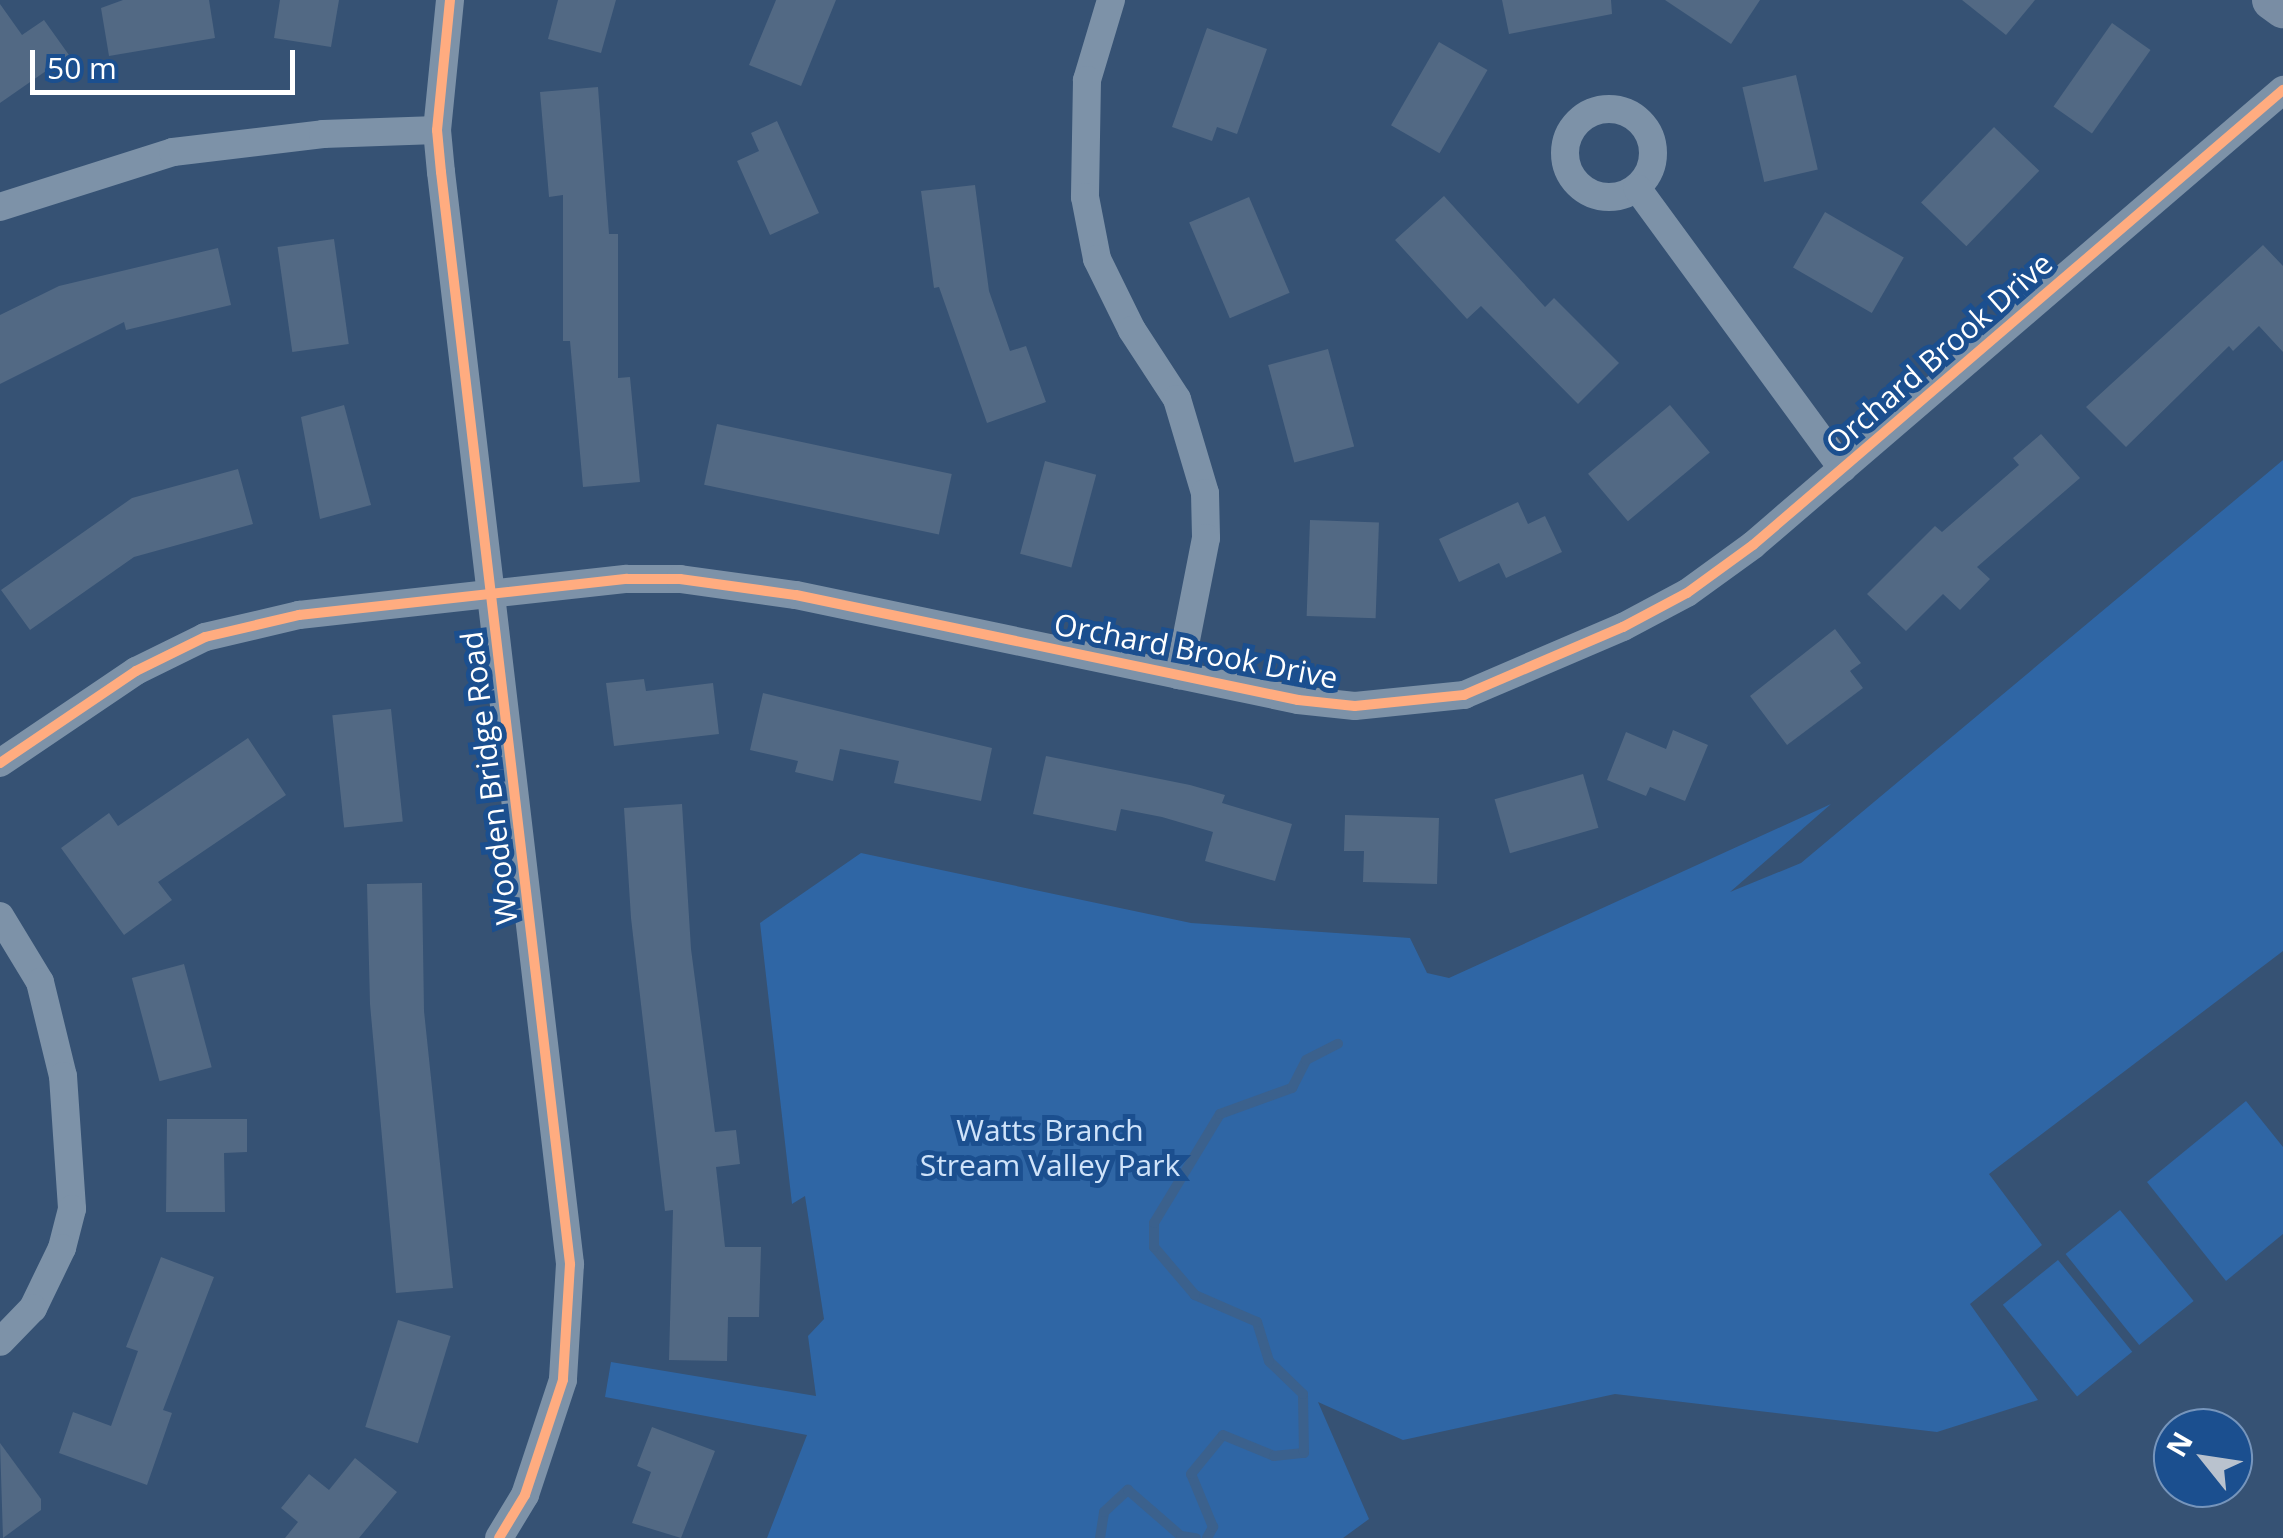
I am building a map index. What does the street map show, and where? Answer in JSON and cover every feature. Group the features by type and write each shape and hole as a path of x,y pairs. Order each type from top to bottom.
{"street":[{"name":"Wooden Bridge Road","path":"450,0 437,130 570,1264 563,1380 525,1495 499,1538"},
{"path":"1111,0 1087,80 1085,196 1097,259 1132,330 1177,399 1205,493 1206,538 1179,675"},
{"path":"2272,0 2283,8"},
{"name":"Orchard Brook Drive","path":"0,763 136,672 205,637 299,615 628,579 737,585 1179,675 1355,706 1422,703 1477,691 1687,593 1843,469 2283,90"},
{"path":"0,207 91,172 173,152 322,134 437,130"},
{"path":"1637,188 1843,469"},
{"path":"0,916 40,982 64,1076 72,1209 62,1248 33,1308 0,1342"}],"green space":[{"name":"Watts Branch Stream Valley Park","path":"2283,460 2283,951 1989,1174 2042,1245 1970,1304 2038,1400 1937,1432 1615,1394 1403,1440 1318,1402 1369,1519 1343,1538 767,1538 807,1435 605,1397 611,1362 816,1396 808,1336 824,1319 805,1196 792,1204 760,923 861,853 1191,923 1410,938 1427,973 1449,978 1831,804 1730,892 1801,863"},
{"path":"2246,1101 2283,1147 2283,1234 2226,1281 2147,1182"},
{"path":"2120,1210 2194,1301 2139,1345 2066,1254"},
{"path":"2058,1260 2132,1352 2077,1396 2003,1305"}],"building":[{"path":"123,0 209,0 215,38 109,56 101,8"},
{"path":"280,0 339,0 331,47 274,38"},
{"path":"558,0 616,0 601,53 548,39"},
{"path":"776,0 836,0 801,86 749,65"},
{"path":"1502,0 1611,0 1612,14 1509,34"},
{"path":"1665,0 1760,0 1731,44"},
{"path":"1962,0 2035,0 2006,35"},
{"path":"0,4 22,35 44,20 69,55 0,103"},
{"path":"2112,23 2151,50 2092,134 2053,107"},
{"path":"1207,28 1267,49 1237,134 1217,127 1212,141 1172,127"},
{"path":"1439,42 1487,70 1439,153 1391,125"},
{"path":"1796,75 1818,170 1764,182 1742,87"},
{"path":"598,87 609,234 618,234 618,378 630,377 640,482 583,487 570,341 563,341 563,195 549,197 540,92"},
{"path":"777,121 819,213 770,235 737,161 759,151 751,133"},
{"path":"1994,127 2039,171 1966,246 1921,203"},
{"path":"975,185 989,291 1010,351 1026,346 1046,402 987,423 939,287 934,288 921,191"},
{"path":"1444,196 1545,307 1554,298 1619,363 1578,404 1481,306 1467,319 1395,240"},
{"path":"1249,197 1290,293 1230,318 1189,222"},
{"path":"1825,212 1904,258 1872,313 1793,267"},
{"path":"334,239 349,344 292,352 278,247"},
{"path":"2263,245 2283,266 2283,352 2259,326 2233,351 2229,346 2126,447 2086,407"},
{"path":"218,248 231,305 126,330 124,322 0,384 0,315 59,286"},
{"path":"1328,349 1354,447 1294,463 1268,365"},
{"path":"344,405 371,505 320,519 301,417"},
{"path":"1670,405 1710,452 1628,521 1588,474"},
{"path":"717,424 952,474 939,535 704,485"},
{"path":"2041,434 2080,478 1977,567 1990,579 1960,610 1943,594 1906,631 1867,594 1935,526 1942,532 2019,465 2013,458"},
{"path":"1045,461 1096,475 1071,567 1020,554"},
{"path":"238,469 253,524 134,557 30,630 1,590 132,498"},
{"path":"1518,502 1528,524 1545,516 1562,552 1506,578 1499,563 1459,582 1439,539"},
{"path":"1310,520 1379,522 1376,618 1307,616"},
{"path":"1835,629 1861,663 1850,671 1863,688 1787,745 1750,696"},
{"path":"644,679 646,691 713,683 719,734 614,746 606,683"},
{"path":"763,693 992,748 981,801 894,783 899,761 840,749 833,781 795,772 798,761 750,750"},
{"path":"391,709 403,821 344,828 332,715"},
{"path":"1673,730 1708,745 1685,801 1650,787 1646,796 1607,780 1626,732 1666,749"},
{"path":"248,738 286,795 158,882 172,900 124,935 61,848 109,813 118,826"},
{"path":"1046,756 1190,785 1225,795 1222,803 1292,824 1275,881 1205,861 1213,832 1162,817 1121,809 1116,831 1033,814"},
{"path":"1583,774 1598,828 1510,853 1495,799"},
{"path":"682,804 691,949 715,1132 736,1130 740,1164 716,1167 725,1247 761,1247 759,1317 728,1317 727,1361 669,1360 673,1210 665,1211 631,918 624,808"},
{"path":"1345,815 1439,818 1437,884 1363,882 1364,851 1344,851"},
{"path":"422,883 424,1011 453,1288 396,1293 370,1004 367,884"},
{"path":"184,964 212,1067 160,1081 132,978"},
{"path":"167,1119 247,1119 247,1152 224,1153 225,1212 166,1212"},
{"path":"161,1257 214,1277 163,1410 172,1413 147,1485 59,1453 73,1412 111,1426 138,1351 126,1347"},
{"path":"398,1320 451,1336 418,1443 365,1427"},
{"path":"652,1427 715,1451 681,1538 632,1523 651,1472 637,1466"},
{"path":"0,1443 41,1499 41,1510 3,1538"},
{"path":"355,1458 397,1492 359,1538 285,1538 298,1522 281,1508 309,1474 329,1490"}],"waterway":[{"path":"1207,1538 1213,1527 1191,1474 1223,1435 1274,1456 1304,1453 1303,1394 1269,1361 1257,1322 1195,1295 1154,1247 1154,1223 1220,1114 1292,1088 1306,1060 1338,1044"},
{"path":"1100,1538 1104,1512 1128,1490 1181,1536 1196,1538"}],"cycle path":[{"path":"450,0 437,130 570,1264 563,1380 525,1495 499,1538"},
{"path":"0,763 136,671 205,637 299,615 627,579 680,579 796,595 1298,700 1355,706 1464,695 1623,627 1687,593 1753,545 2283,90"}]}
